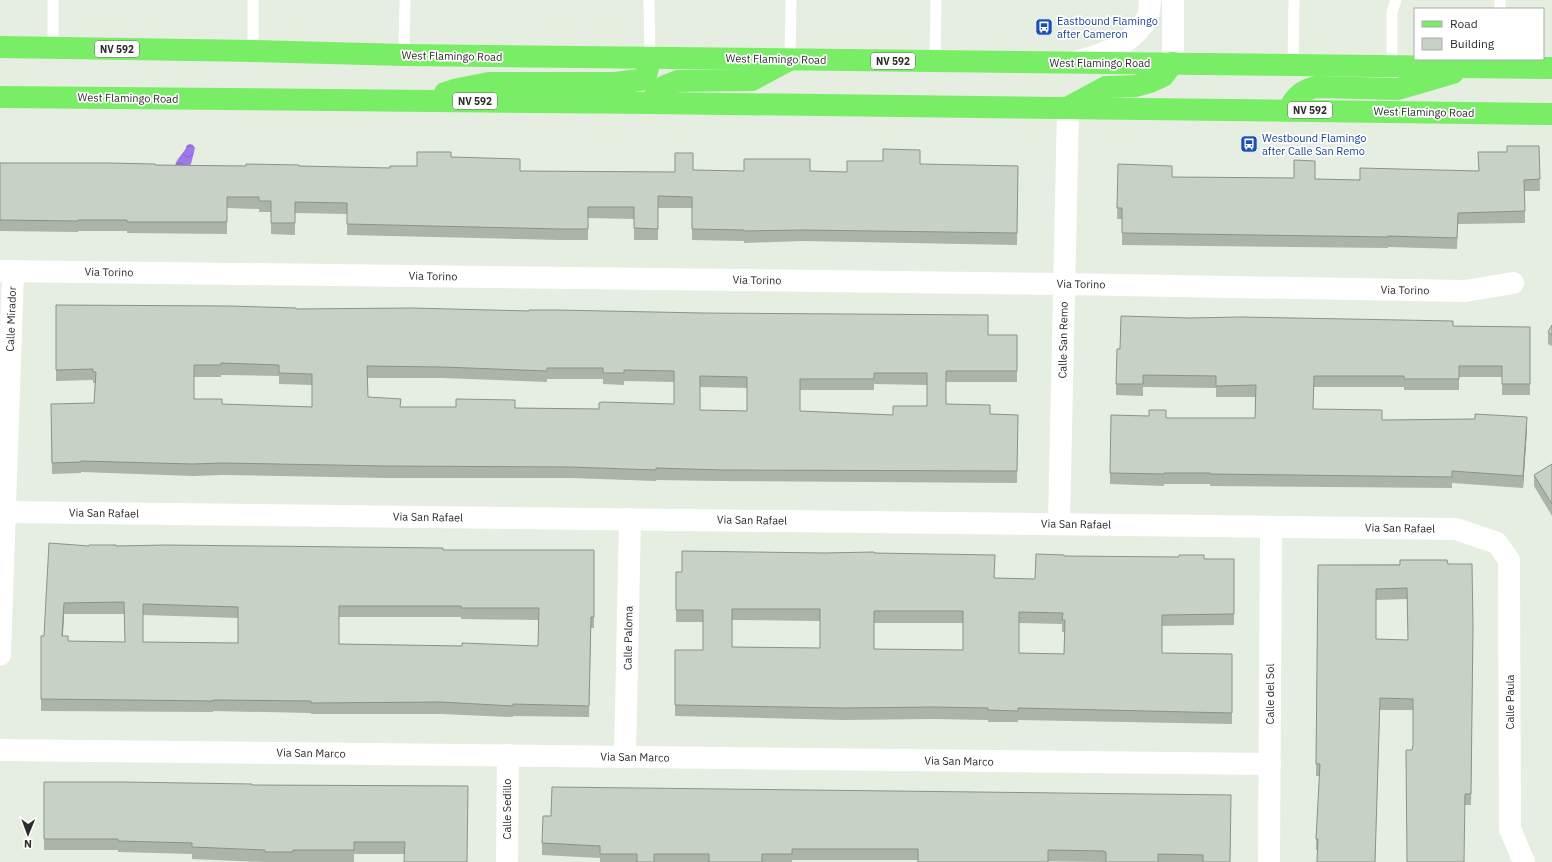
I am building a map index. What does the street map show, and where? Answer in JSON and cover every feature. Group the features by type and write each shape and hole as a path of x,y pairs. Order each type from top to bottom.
{"main road":[{"name":"West Flamingo Road","path":"0,47 253,51 404,56 1477,67 1499,63 1552,68"},
{"path":"419,101 458,89 489,83 615,83 640,80 646,76 650,58"},
{"path":"651,102 655,95 665,86 678,81 752,80 790,60"},
{"path":"1068,108 1106,87 1136,86 1150,82 1163,76 1173,63"},
{"path":"1289,110 1292,102 1306,89 1316,87 1398,89 1477,67"},
{"name":"West Flamingo Road","path":"0,97 651,102 1552,114"}],"street":[{"path":"1071,63 1108,51 1133,34 1147,18 1150,0"},
{"path":"1173,0 1173,63"},
{"name":"Calle San Remo","path":"1059,524 1068,108"},
{"name":"Via Torino","path":"6,271 1064,284 1465,291 1513,283"},
{"name":"Calle Mirador","path":"0,655 5,512 6,271"},
{"name":"Via San Rafael","path":"5,512 1456,529 1497,543"},
{"name":"Calle Paloma","path":"626,757 630,519"},
{"name":"Calle del Sol","path":"1269,862 1271,526"},
{"name":"Calle Paula","path":"1497,543 1509,560 1510,829 1524,862"},
{"name":"Via San Marco","path":"0,750 1270,764"},
{"name":"Calle Sedillo","path":"507,862 508,756"}],"lane":[{"path":"52,0 53,48"},
{"path":"253,0 253,51"},
{"path":"404,56 405,0"},
{"path":"649,0 650,58"},
{"path":"790,60 791,0"},
{"path":"935,61 936,0"},
{"path":"1294,0 1294,65"},
{"path":"1392,66 1392,12 1396,0"}],"water":[{"path":"190,144 195,148 191,164 185,168 175,166 177,160 187,145"}],"building":[{"path":"1507,146 1539,146 1540,179 1524,180 1525,211 1458,213 1457,238 1122,233 1122,208 1117,208 1118,164 1172,166 1172,177 1294,178 1294,160 1315,161 1315,179 1360,180 1360,168 1479,171 1478,152 1507,152"},
{"path":"883,149 920,150 920,164 1018,166 1017,233 803,230 744,231 692,229 692,197 658,196 658,229 634,228 634,207 588,207 588,229 347,224 347,203 295,202 295,223 271,223 271,201 259,201 259,197 227,197 227,222 0,220 0,163 108,163 246,166 246,164 390,168 390,166 417,166 417,152 451,152 451,157 520,159 520,171 675,172 675,153 693,153 693,170 744,171 744,159 810,159 810,171 847,172 847,161 883,161"},
{"path":"56,305 229,306 296,309 412,308 529,311 557,310 702,313 988,315 988,335 1017,335 1017,371 946,371 946,404 990,405 990,414 1018,415 1017,471 721,470 656,468 656,470 571,467 222,463 193,464 81,461 52,463 51,404 94,403 96,372 93,372 93,369 56,370","holes":["221,363 279,365 279,373 312,374 312,407 222,404 222,399 194,399 194,365 221,365","367,366 547,371 547,368 603,368 603,373 624,373 624,370 674,371 674,404 602,402 599,403 599,409 515,408 515,400 456,399 456,407 400,407 401,399 368,397","874,373 927,373 927,406 893,406 893,415 800,411 800,379 874,379","700,376 747,377 747,411 700,410"]},
{"path":"1121,316 1453,321 1453,326 1530,327 1530,384 1502,384 1502,366 1459,366 1459,379 1404,379 1404,376 1314,376 1313,409 1382,410 1382,420 1475,419 1475,414 1527,417 1523,476 1452,471 1452,477 1110,473 1111,415 1149,416 1149,410 1166,410 1166,418 1255,418 1256,385 1216,386 1216,376 1143,375 1143,384 1116,384 1117,349 1120,349"},
{"path":"1552,325 1552,335 1548,332"},
{"path":"1552,464 1552,504 1534,475"},
{"path":"49,543 89,546 165,545 443,548 443,550 594,550 594,617 591,617 589,706 513,704 513,706 441,702 311,703 311,701 41,699 41,636 44,636","holes":["124,602 125,642 68,641 68,636 62,636 64,603","143,604 238,607 238,643 143,642","339,606 461,606 461,608 539,608 538,646 462,643 462,646 339,644"]},
{"path":"682,551 824,553 874,552 995,555 994,578 1035,579 1036,554 1064,556 1179,557 1179,555 1204,555 1204,559 1234,559 1234,614 1162,615 1162,653 1232,654 1232,713 1018,708 1018,711 988,710 988,708 934,707 843,708 675,705 675,650 703,650 703,610 676,610 676,572 682,572","holes":["732,609 820,609 820,648 732,647","874,611 963,611 963,650 874,649","1019,612 1063,613 1062,620 1065,620 1064,654 1019,653"]},
{"path":"1400,560 1447,560 1448,564 1472,564 1473,627 1471,794 1465,794 1464,862 1407,862 1406,750 1412,750 1413,745 1413,699 1380,698 1375,862 1317,862 1318,839 1316,839 1320,764 1316,764 1318,565 1400,565","holes":["1407,588 1408,640 1376,639 1376,589"]},
{"path":"44,782 468,786 467,862 404,862 405,842 354,842 354,850 293,850 293,852 265,852 265,850 192,847 192,843 118,841 118,839 44,839"},
{"path":"552,787 1231,795 1230,862 1203,862 1203,855 1158,854 1158,862 1106,862 1106,852 1104,851 1048,850 1048,862 918,862 918,849 792,849 792,854 762,854 762,862 709,862 709,854 654,854 654,862 637,862 637,854 600,854 600,846 542,843 543,816 551,816"}],"place":[{"name":"Eastbound Flamingo after Cameron","path":"1044,27"},
{"name":"Westbound Flamingo after Calle San Remo","path":"1249,144"}]}
